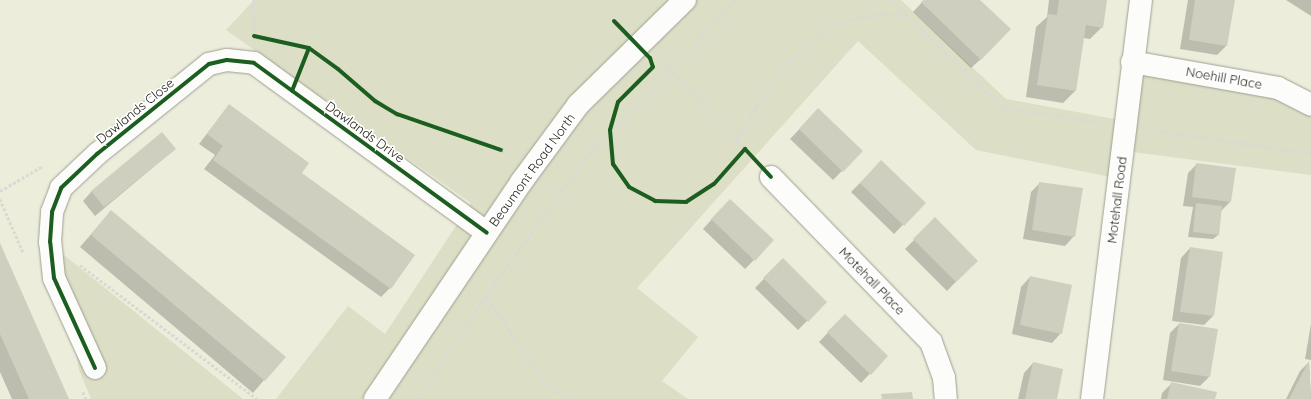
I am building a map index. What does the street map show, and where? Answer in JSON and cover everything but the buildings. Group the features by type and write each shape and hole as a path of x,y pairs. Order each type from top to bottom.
{"street":[{"name":"Beaumont Road North","path":"375,399 487,232 578,105 684,0"},
{"name":"Motehall Road","path":"1092,399 1126,126 1132,62 1141,0"},
{"name":"Dawlands Drive","path":"227,60 254,63 487,232"},
{"name":"Dawlands Close","path":"95,368 54,278 50,242 52,212 61,188 97,154 209,64 227,60"},
{"name":"Noehill Place","path":"1132,62 1278,88 1311,105"},
{"name":"Motehall Place","path":"771,177 931,342 944,378 946,399"}],"path":[{"path":"254,0 254,63"},
{"path":"417,399 486,295 592,150 669,68 736,0"},
{"path":"891,0 1002,107 1311,153"},
{"path":"735,140 781,69 810,41 847,20 880,14 906,15"},
{"path":"254,36 261,38"},
{"path":"669,68 771,177"},
{"path":"610,137 612,120"},
{"path":"741,154 745,149"},
{"path":"549,184 561,192"},
{"path":"50,242 257,399"},
{"path":"486,295 541,379 568,399"}],"green space":[{"path":"254,0 901,0 1006,99 1136,123 1142,69 1270,89 1311,109 1311,175 1132,152 1126,180 976,150 858,41 637,288 698,337 662,381 688,399 276,399 348,306 385,334 471,203 226,30"},
{"path":"59,251 243,399 91,399 79,370"}],"cycle path":[{"path":"614,21 650,58 653,67 618,102 610,130 613,164 629,187 655,201 686,202 714,184 745,149 771,177"},
{"path":"254,36 309,48 292,91"},
{"path":"309,48 338,69 375,101 397,114 501,150"},
{"path":"95,368 54,278 50,242 52,212 61,188 97,154 209,64 227,60 254,63 487,233"}]}
